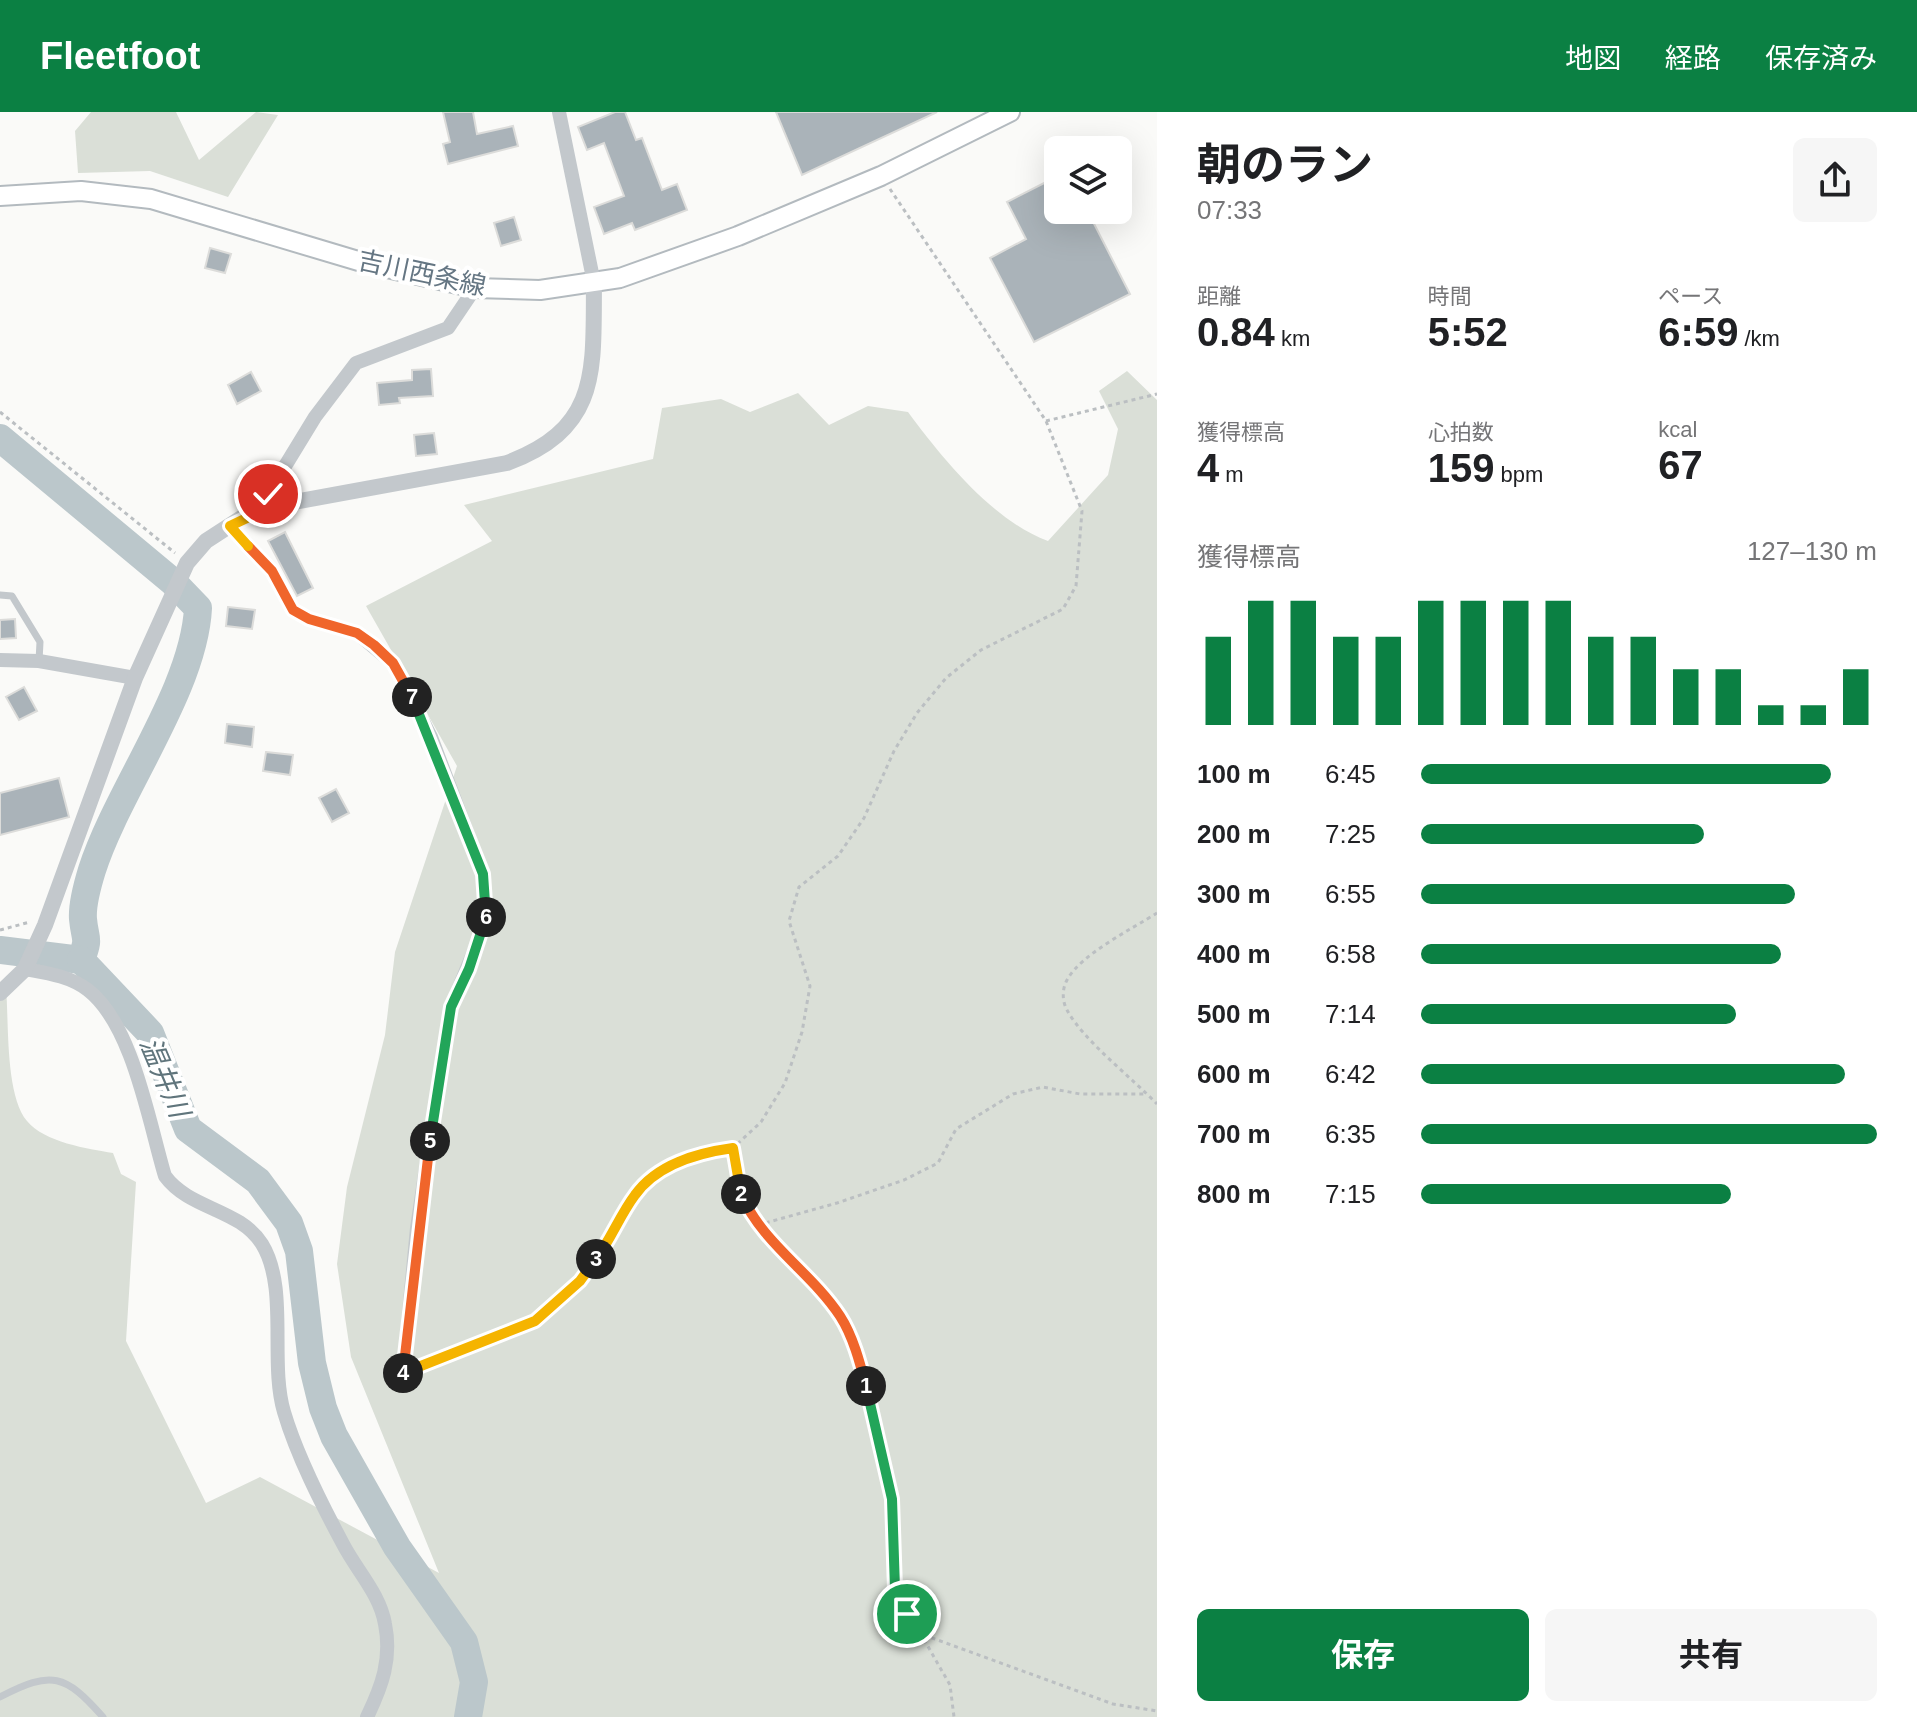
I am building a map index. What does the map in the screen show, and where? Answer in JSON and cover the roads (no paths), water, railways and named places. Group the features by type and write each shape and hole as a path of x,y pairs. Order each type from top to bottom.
{"main road":[{"name":"吉川西条線","path":"0,196 81,191 151,199 365,263 475,288 540,290 620,278 738,236 881,176 1010,112"}],"street":[{"path":"0,993 25,969 168,599 186,566 206,541 272,506 507,463 539,451 558,437 582,407 593,353 594,283 559,112"},
{"path":"272,506 268,494 284,465 356,363 448,328 475,288"},
{"path":"230,526 272,571 293,610 309,619 357,633 393,663 431,737 483,874 486,922 451,1007 435,1105 417,1228 403,1376"},
{"path":"0,660 39,661 135,678"},
{"path":"25,969 66,977 89,991 101,1004 121,1037 165,1176 175,1189 200,1204 240,1221 264,1248 273,1287 277,1382 290,1431 343,1545 374,1594 385,1621 389,1653 384,1679 367,1717"}],"lane":[{"path":"0,595 12,596 40,642 39,661"},
{"path":"0,1697 26,1684 53,1680 75,1685 103,1717"}],"waterway":[{"name":"温井川","path":"0,438 173,582 198,608 193,640 183,672 92,870 83,908 86,942 81,960"},
{"path":"0,950 81,960"},
{"name":"温井川","path":"81,960 150,1033 188,1129 258,1181 289,1223 299,1251 312,1363 323,1408 334,1436 397,1547 464,1642 474,1682 468,1717"}]}
